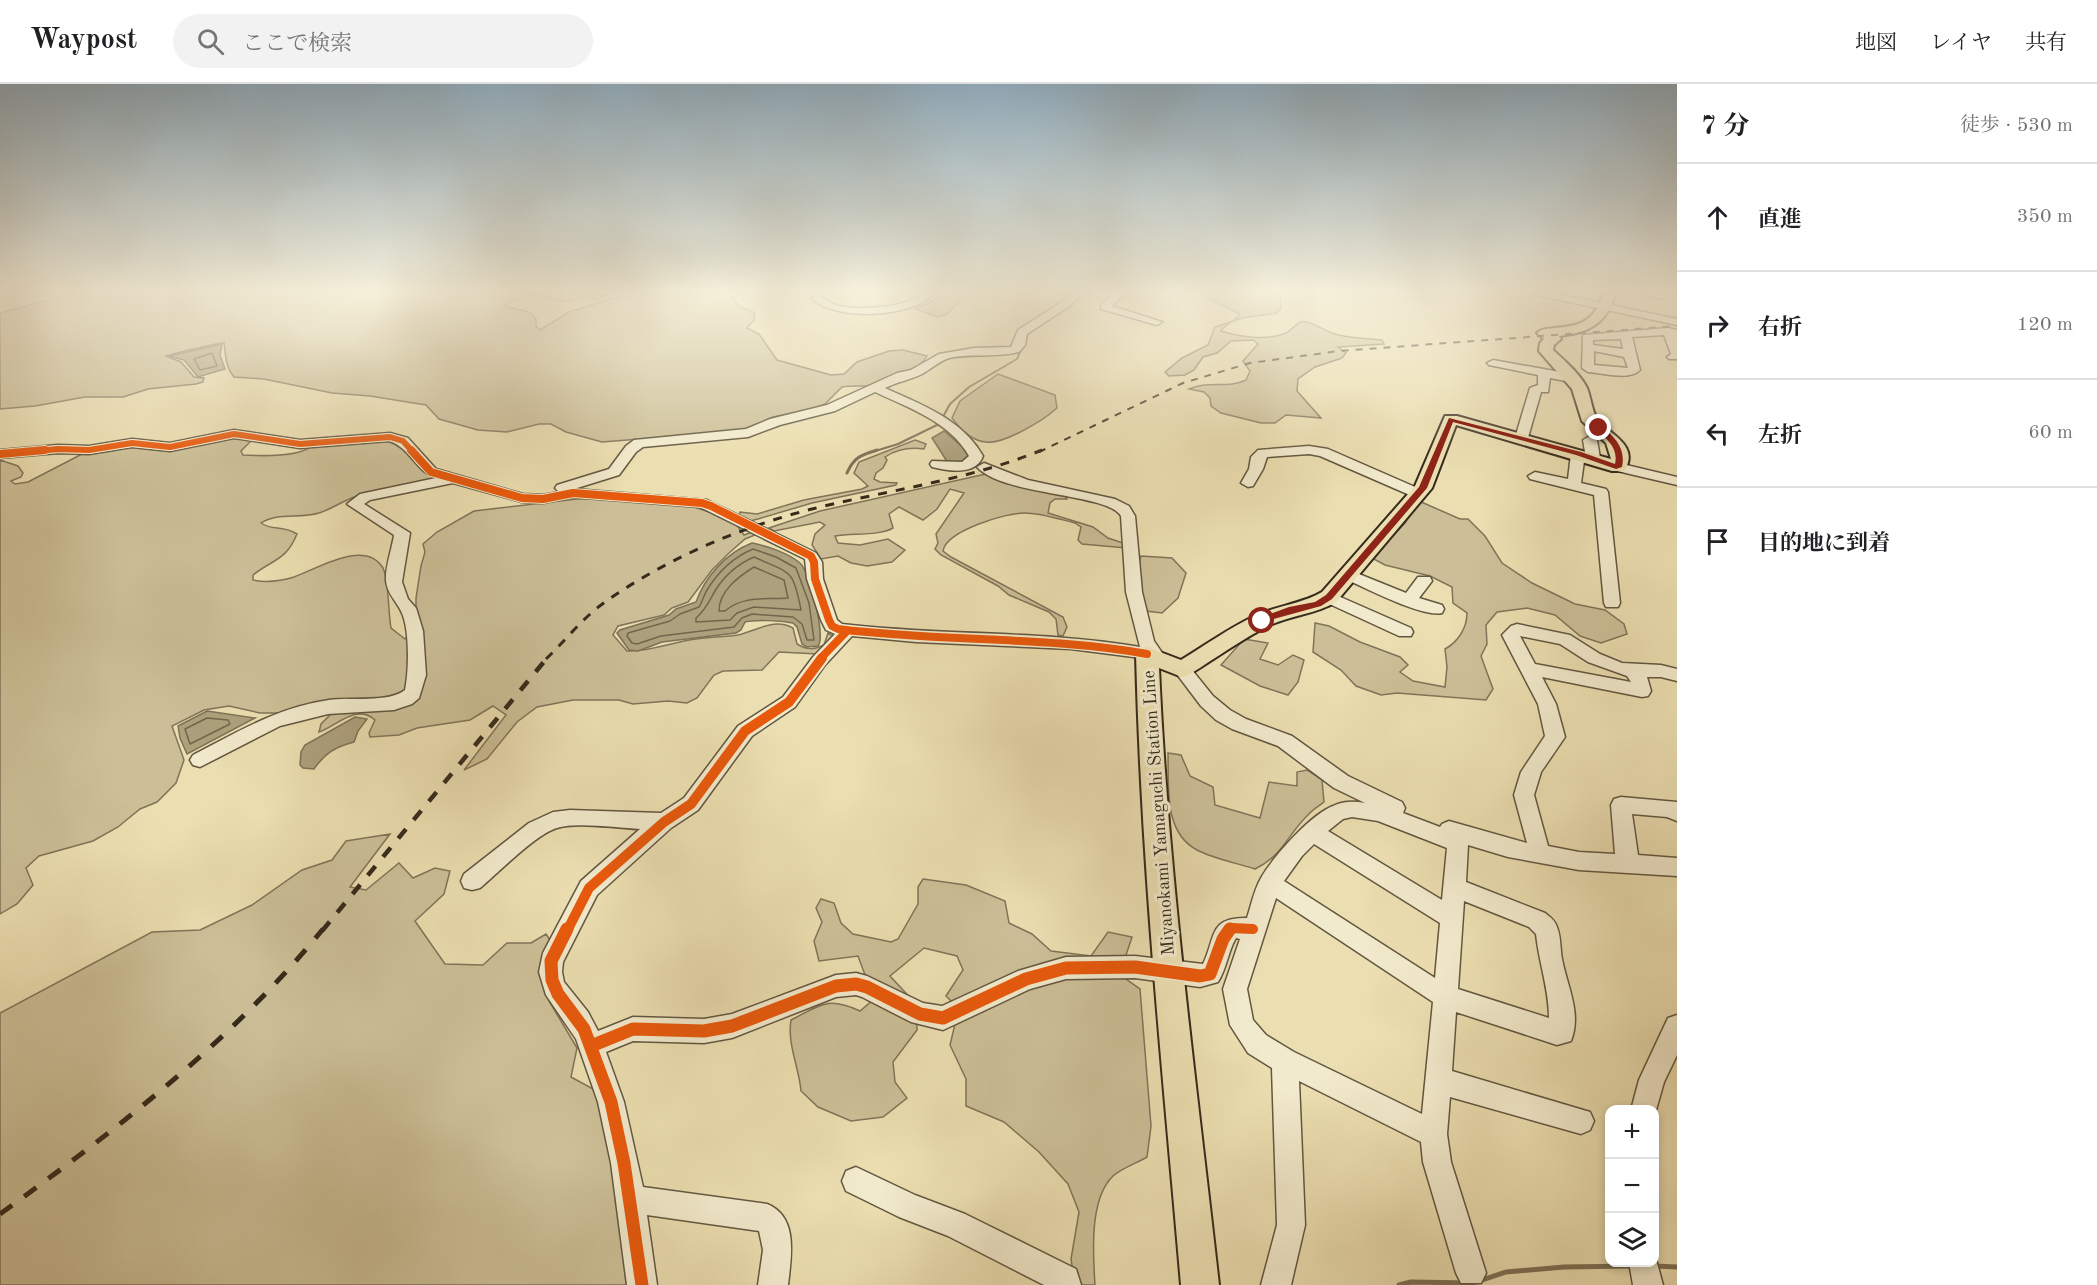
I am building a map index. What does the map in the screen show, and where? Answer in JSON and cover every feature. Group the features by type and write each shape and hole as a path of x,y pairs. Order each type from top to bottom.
{"main road":[{"path":"1546,348 1546,351 1561,365 1584,399 1594,441 1614,441 1620,458 1618,467"},
{"name":"Miyanokami Yamaguchi Station Line","path":"1200,1285 1151,766 1152,656 1182,669 1262,621 1292,609 1318,604 1329,597 1405,511 1427,479 1442,436 1451,419 1522,438 1594,441 1618,467"}],"street":[{"path":"529,499 614,472 631,449 639,443 742,435 776,422 831,408 901,376 915,373 943,356 974,351 1000,352 1017,348"},
{"path":"1588,348 1588,368 1635,370 1628,348"},
{"path":"1594,348 1629,354"},
{"path":"1673,357 1677,355 1675,348"},
{"path":"1493,363 1513,364 1544,374 1570,378"},
{"path":"1522,438 1533,420 1536,388 1544,389 1544,374"},
{"path":"876,388 950,426 974,451 976,464"},
{"path":"0,454 58,449 89,450 132,443 170,447 234,434 300,444 380,437 403,441 431,472 529,499 543,499 573,493 702,503 711,506 811,556 814,562 815,579 829,620 832,626 847,631 929,638 1071,642 1152,656"},
{"path":"1574,485 1594,441"},
{"path":"1248,483 1256,469 1258,457 1263,453 1309,450 1323,452 1417,493"},
{"path":"937,464 946,466 976,464 999,475 1053,490 1091,497 1124,508 1128,516 1134,592 1146,642 1152,656"},
{"path":"1618,467 1677,481"},
{"path":"1535,476 1601,492 1612,603"},
{"path":"200,760 274,720 328,707 394,703 406,699 413,693 417,675 415,631 408,608 401,601 394,582 402,533 354,504 365,497 451,479"},
{"path":"1349,575 1425,607 1436,609"},
{"path":"1409,600 1424,581"},
{"path":"1329,597 1405,632"},
{"path":"1538,854 1538,843 1524,795 1525,788 1540,756 1555,737 1547,704 1531,669 1511,635 1517,630 1564,639 1578,645 1594,658 1632,671 1661,671 1677,675"},
{"path":"642,1285 632,1203 614,1119 591,1046 579,1020 566,1006 553,986 549,973 550,961 589,888 664,822 691,804 745,731 789,702 819,661 847,631"},
{"path":"1182,669 1207,701 1223,715 1239,724 1285,741 1341,782 1460,839"},
{"path":"1531,669 1642,691 1640,681 1632,671"},
{"path":"1631,863 1626,854 1622,805 1672,809 1677,813"},
{"path":"1434,1134 1285,1061 1257,1044 1242,1025 1235,989 1269,884 1294,850 1312,832 1338,812 1352,809 1380,813 1460,839 1538,854 1579,861 1677,867"},
{"path":"471,881 536,829 553,820 570,818 664,822"},
{"path":"1312,832 1453,919"},
{"path":"1460,839 1434,1134 1437,1162 1471,1273"},
{"path":"1269,884 1445,996 1557,1033 1562,1032 1561,995 1550,960 1547,929 1537,920 1456,888"},
{"path":"591,1046 633,1029 704,1030 732,1026 836,986 856,984 882,994 920,1014 943,1018 1026,979 1066,969 1135,967 1200,976 1210,974 1215,967 1222,936 1231,928 1253,929"},
{"path":"1645,1105 1652,1080 1677,1027"},
{"path":"1276,1285 1291,1225 1285,1061"},
{"path":"1440,1079 1454,1086 1581,1121"},
{"path":"856,1181 909,1207 956,1224 1065,1280 1066,1285"},
{"path":"632,1203 646,1201 767,1218 774,1226 778,1239 772,1285"},
{"path":"1645,1267 1648,1285"}],"shaded area":[{"path":"0,348 197,348 166,356 181,362 194,377 204,378 203,382 196,384 148,389 123,397 85,397 35,406 0,409"},
{"path":"225,348 769,348 777,360 831,375 844,374 857,362 889,351 903,350 927,356 918,366 897,378 875,385 842,387 825,404 773,417 742,431 602,442 566,432 551,424 539,424 507,432 478,430 439,419 426,405 370,396 332,393 264,379 234,377 227,365"},
{"path":"1202,348 1223,348 1217,353 1203,357 1194,370 1185,375 1169,376 1165,372 1182,358"},
{"path":"1254,348 1339,348 1346,353 1342,358 1315,367 1298,379 1297,391 1321,418 1286,415 1275,423 1261,423 1221,413 1211,406 1210,398 1204,392 1189,389 1204,385 1239,383 1246,380 1250,371 1243,361"},
{"path":"998,374 1055,395 1057,408 1013,436 993,442 981,441 967,434 952,418 960,401"},
{"path":"229,437 250,439 241,451 243,455 259,456 289,454 306,450 312,446 387,440 397,442 432,475 434,480 366,493 319,513 274,518 261,523 297,534 284,555 253,575 253,580 269,581 289,578 340,558 365,556 375,559 385,573 391,628 405,639 416,626 416,598 425,552 423,544 437,532 474,511 577,499 616,498 685,504 733,520 744,535 752,532 755,535 745,539 712,570 688,602 672,608 664,615 618,626 613,635 627,651 644,650 687,640 738,635 772,624 793,628 797,644 807,648 824,645 828,633 834,637 818,654 779,652 762,670 723,671 714,675 697,698 687,703 668,701 633,704 619,700 573,700 537,707 517,722 487,759 464,770 506,715 493,706 470,720 417,728 399,735 370,737 369,733 375,720 368,715 347,717 319,732 321,724 332,713 260,713 229,706 204,710 172,726 184,760 176,783 157,802 140,809 118,827 93,841 39,856 26,868 33,885 17,904 0,914 0,460 18,466 23,473 21,477 11,481 15,484 28,482 82,454 114,447 147,446"},
{"path":"915,440 926,444 924,449 904,449 890,454 885,457 887,460 883,468 876,473 874,479 880,482 897,483 896,485 812,503 750,521 739,516 740,512 757,514 804,500 862,489 868,486 854,473 859,462"},
{"path":"990,473 1065,496 1067,499 1055,499 1050,503 1048,513 1093,527 1108,538 1126,544 1126,548 1082,544 1078,540 1081,527 1075,523 1024,513 978,524 954,537 947,544 943,551 951,557 1063,617 1067,627 1063,636 1058,635 1056,619 1049,612 1009,595 998,586 941,555 935,549 938,543 936,534 964,493 950,489 937,509 923,520 899,507 889,514 893,528 887,531 835,536 838,543 860,545 888,539 905,550 892,562 867,566 851,563 838,556 821,559 812,545 815,534 825,525 820,522 774,531 769,528 820,511"},
{"path":"1419,501 1460,519 1468,519 1485,536 1502,563 1532,583 1575,604 1605,610 1624,624 1627,634 1601,643 1580,636 1555,615 1527,608 1497,612 1486,625 1487,644 1481,656 1493,689 1486,700 1397,693 1381,695 1356,686 1341,670 1313,652 1315,623 1329,626 1360,642 1400,657 1408,665 1400,672 1413,681 1445,687 1447,667 1445,649 1461,634 1467,613 1453,603 1452,587 1430,576 1385,565 1372,558 1405,523"},
{"path":"1141,556 1172,558 1186,573 1178,598 1162,613 1146,611 1139,583 1138,569"},
{"path":"1244,639 1268,643 1260,659 1278,665 1293,655 1304,660 1298,682 1288,695 1260,686 1221,665"},
{"path":"1168,753 1181,755 1190,776 1213,787 1215,805 1260,818 1269,782 1297,786 1297,772 1307,770 1322,780 1324,802 1302,821 1279,851 1265,864 1255,869 1218,858 1197,850 1178,832 1170,807"},
{"path":"390,834 350,887 366,890 399,863 413,878 435,868 450,871 444,894 415,921 445,964 483,965 507,943 531,943 546,934 552,943 541,971 549,1001 577,1048 571,1077 595,1090 615,1181 627,1285 0,1285 0,1013 152,932 200,930 252,905 302,870 332,860 346,841"},
{"path":"923,879 966,885 1005,901 1009,923 1032,934 1051,951 1091,956 1108,932 1132,937 1126,955 1126,979 1140,989 1151,1126 1147,1157 1113,1176 1105,1186 1100,1198 1094,1228 1095,1285 1075,1285 1071,1259 1079,1212 1068,1184 1039,1152 1004,1122 966,1106 966,1079 950,1045 955,1024 955,1005 946,996 963,970 957,956 924,948 890,976 916,1004 917,1030 893,1062 895,1082 907,1098 883,1117 851,1121 818,1107 801,1091 792,1047 791,1020 824,1004 840,1004 860,1011 874,999 858,956 819,961 814,941 822,922 816,908 821,899 834,903 841,923 853,934 891,942 898,939 918,904 918,887"}],"water":[{"path":"204,348 221,348 220,355 225,369 198,377 184,360 169,356"},
{"path":"944,431 971,454 964,464 948,463 932,438"},
{"path":"752,543 783,553 795,559 804,568 818,617 820,640 818,646 807,647 802,644 797,627 793,623 762,620 745,622 741,630 736,633 662,642 638,651 629,650 617,633 620,630 669,615 676,609 696,602 711,575 725,559"},
{"path":"207,711 255,718 187,754 178,726"},
{"path":"355,717 367,719 358,731 354,742 331,751 314,769 303,768 300,765 301,752 305,745"}],"waterway":[{"path":"872,452 898,444 939,424 950,404 969,387 1017,359 1022,348"},
{"path":"847,473 852,463 859,457 877,450"},
{"path":"1399,1285 1411,1282 1473,1283 1506,1272 1605,1266"},
{"path":"1659,1266 1677,1267"}],"railway":[{"path":"1039,452 1183,383 1250,363 1379,348"},
{"path":"546,659 601,605 649,574 702,547 785,516 957,477 1042,450"},
{"path":"322,931 547,658"},
{"path":"0,1214 87,1150 171,1082 250,1009 323,929"}],"cycle path":[{"path":"0,454 58,449 89,450 132,443 170,447 234,434 300,444 390,437 403,441 431,472 522,498 543,499 573,493 702,503 711,506 811,556 814,562 815,579 829,620 832,626 838,629 916,637 1071,643 1147,654"},
{"path":"642,1285 624,1163 611,1102 584,1029 554,987 550,972 551,961 589,888 664,822 691,804 745,731 789,702 819,661 847,631"},
{"path":"591,1046 633,1029 704,1031 732,1026 836,986 856,984 867,987 920,1014 943,1018 1026,979 1066,968 1135,967 1200,976 1210,974 1223,939 1231,928 1253,929"}],"route":[{"path":"1262,621 1292,609 1324,602 1329,597 1423,488 1442,436 1451,419 1618,467 1620,458 1614,441 1599,428"}]}
